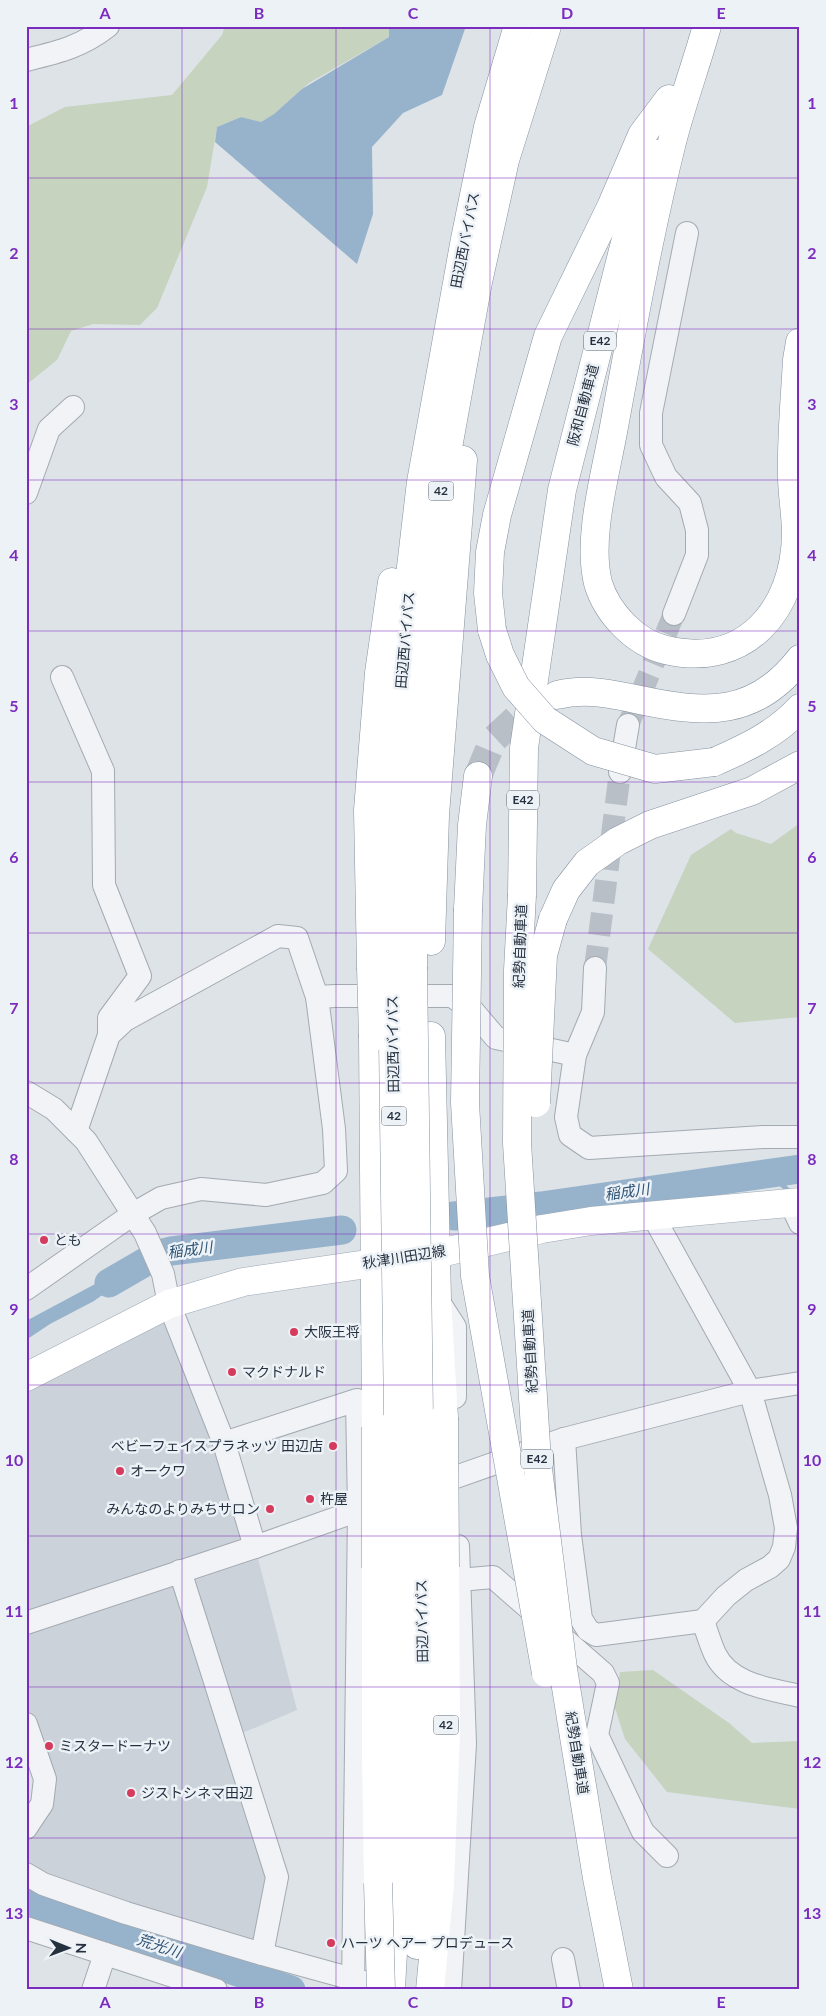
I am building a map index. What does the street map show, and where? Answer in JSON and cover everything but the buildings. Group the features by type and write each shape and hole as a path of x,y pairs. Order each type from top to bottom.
{"main road":[{"name":"田辺西バイパス","path":"406,1258 402,967 394,804 399,706 410,584 421,482 464,239 488,127 518,26"},
{"name":"田辺西バイパス","path":"402,967 435,815 478,282 505,160 547,26"},
{"name":"阪和自動車道","path":"529,706 562,490 569,459 628,231 669,99 696,26"},
{"path":"707,26 673,140 642,270 594,530 598,580 604,598 625,627 645,642 659,649 682,654 704,655 728,650 750,639 772,616 789,582 796,535 792,476 797,360 800,342"},
{"path":"669,99 642,136 611,207 548,336 497,515 490,552 488,593 492,630 500,655 516,687 546,720 593,752 655,769 714,762 758,742 790,719 800,708"},
{"path":"557,695 573,691 608,693 665,706 693,709 728,708 763,694 788,675 800,659"},
{"name":"紀勢自動車道","path":"529,706 524,748 522,895 518,970 518,1143 537,1462 554,1671"},
{"path":"524,1248 533,1176 543,955 552,919 566,890 587,863 618,841 650,825 752,791 800,765"},
{"path":"478,776 472,825 468,909 465,1103 474,1276 619,1990"},
{"name":"42","path":"381,1990 446,1732 420,1570 376,1428 406,1258 431,1036 402,967"},
{"name":"42","path":"402,967 373,1037 406,1258 437,1299 444,1418 420,1570 376,1753 409,1883 430,1990"},
{"name":"秋津川田辺線","path":"26,1377 169,1304 243,1282 406,1258 591,1221 653,1216 797,1210"},
{"name":"田辺バイパス","path":"406,1258 420,1570"},
{"name":"42","path":"391,1990 409,1883"},
{"name":"42","path":"409,1883 414,1990"}],"street":[{"path":"26,60 54,54 90,40 108,26"},
{"path":"674,614 697,555 698,530 690,503 666,477 651,445 651,412 687,233"},
{"path":"26,493 48,429 73,407"},
{"path":"62,677 104,771 104,885 140,976 109,1018 109,1035 76,1131"},
{"path":"620,772 628,725"},
{"path":"26,1289 133,1214 161,1198 201,1189 266,1195 324,1183 336,1171 334,1129 317,997 297,938 278,936 125,1020 109,1035"},
{"path":"595,968 593,1012 574,1055 566,1117 570,1135 589,1148 763,1137 800,1137"},
{"path":"317,997 452,996 473,1011 496,1038 574,1055"},
{"path":"26,1092 54,1108 86,1141 145,1233 163,1274 169,1304 224,1443 255,1547"},
{"path":"564,1439 570,1535 581,1619 588,1630 596,1635 703,1621 726,1596 746,1580 770,1567 779,1559 784,1547 786,1528 780,1495 750,1391 653,1216"},
{"path":"437,1299 455,1327 455,1478 420,1570 465,1744 450,1990"},
{"path":"26,1623 255,1547 564,1439 750,1391 800,1383"},
{"path":"224,1443 356,1400 359,1510 353,1984"},
{"path":"420,1570 493,1577 603,1673 608,1683 597,1735 643,1832 667,1856"},
{"path":"180,1571 277,1877 262,1954"},
{"path":"703,1621 716,1655 731,1674 757,1686 800,1696"},
{"path":"26,1724 45,1779 42,1804 26,1828"},
{"path":"26,1874 43,1884 126,1913 353,1984 386,1990"},
{"path":"26,1928 216,1990"},
{"path":"92,1990 105,1954"},
{"path":"562,1959 569,1990"}],"shaded area":[{"path":"169,1304 255,1547 297,1710 233,1737 277,1877 262,1954 26,1874 26,1828 42,1804 26,1724 26,1377"}],"green space":[{"path":"225,26 389,26 389,37 309,83 274,114 261,122 241,117 217,127 207,187 157,308 140,325 93,324 71,331 57,360 26,385 26,127 65,107 172,95 222,35"},
{"path":"800,823 800,1017 735,1023 648,949 691,855 731,829 736,833 771,844"},
{"path":"653,1670 729,1723 752,1743 800,1741 800,1809 667,1792 625,1739 615,1708 620,1672"}],"water":[{"path":"389,26 466,26 442,95 403,113 372,147 373,214 357,264 215,142 217,127 241,117 261,122 274,114 302,89 389,37"},
{"path":"140,1260 143,1266 94,1301 50,1324 26,1340 26,1321"}],"waterway":[{"name":"稲成川","path":"454,1216 541,1206 800,1169"},
{"path":"769,1173 792,1194"},
{"name":"稲成川","path":"109,1283 159,1254 171,1251 342,1230"},
{"name":"荒光川","path":"26,1901 291,1990"}],"tunnel":[{"path":"628,725 674,614"},
{"path":"478,776 493,740 520,715 545,701"},
{"path":"595,968 620,772"}],"place":[{"name":"とも","path":"44,1240"},
{"name":"大阪王将","path":"294,1332"},
{"name":"マクドナルド","path":"232,1372"},
{"name":"ベビーフェイスプラネッツ 田辺店","path":"333,1446"},
{"name":"オークワ","path":"120,1471"},
{"name":"杵屋","path":"310,1499"},
{"name":"みんなのよりみちサロン","path":"270,1509"},
{"name":"ミスタードーナツ","path":"49,1746"},
{"name":"ジストシネマ田辺","path":"131,1793"},
{"name":"ハーツ ヘアー プロデュース","path":"331,1943"}]}
